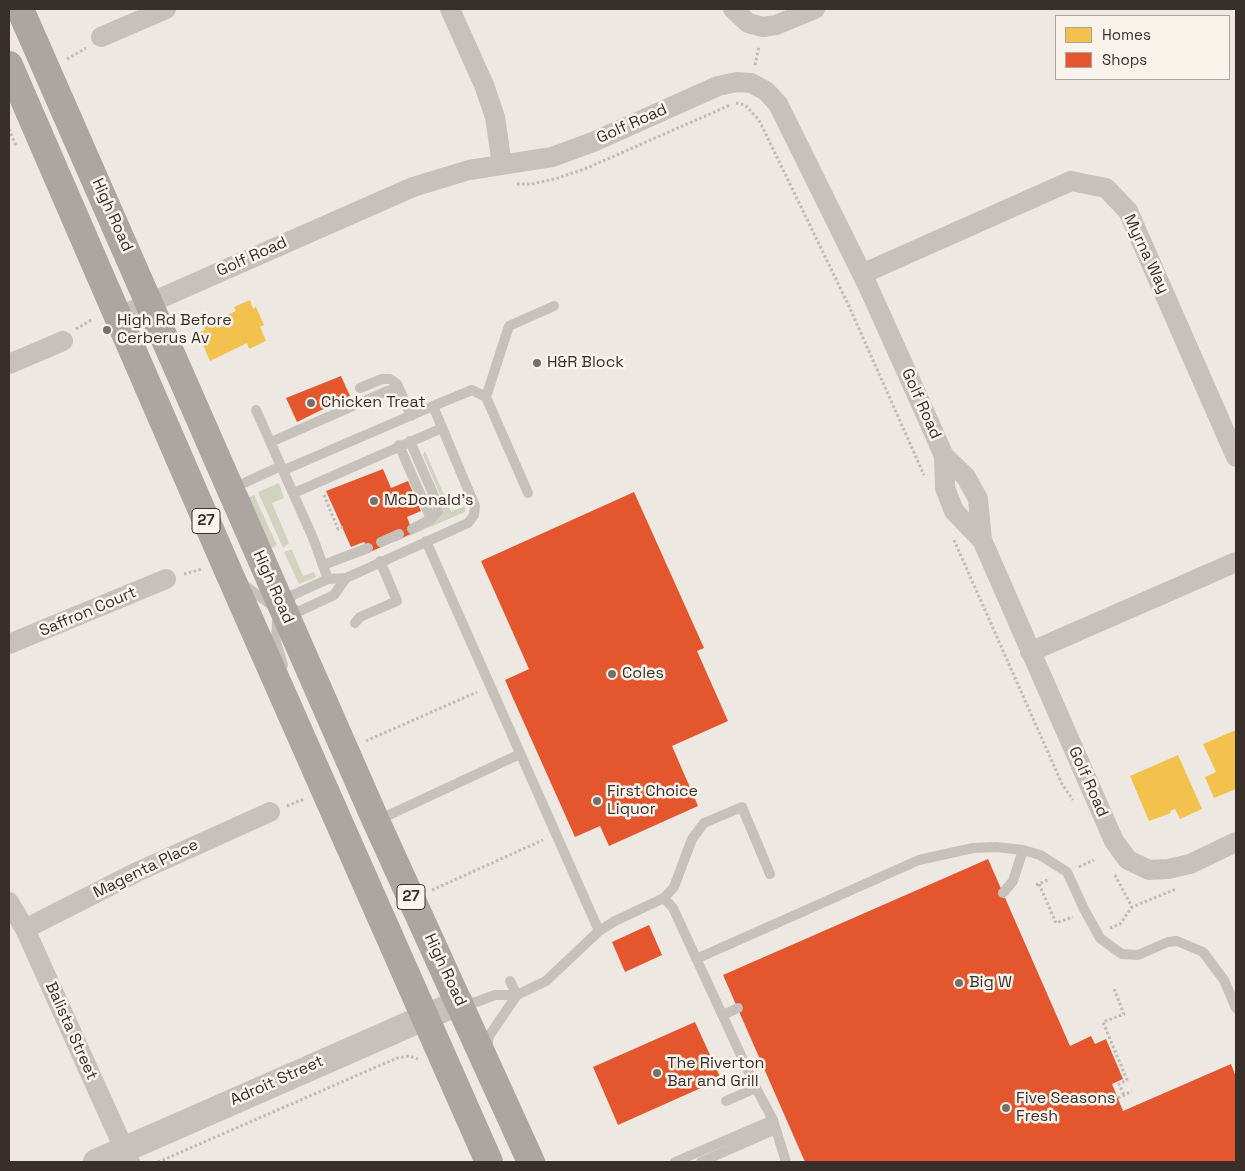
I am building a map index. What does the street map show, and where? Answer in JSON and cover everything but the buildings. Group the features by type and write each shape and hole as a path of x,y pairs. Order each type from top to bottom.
{"main road":[{"name":"High Road","path":"20,9 151,303 230,489 376,821 486,1059 531,1162"},
{"name":"27","path":"9,65 229,572 489,1162"}],"street":[{"path":"101,37 166,9"},
{"path":"450,9 484,86 495,117 502,165"},
{"path":"733,9 755,25 776,25 814,9"},
{"name":"Golf Road","path":"118,317 413,187 469,170 552,157 593,142 718,86 736,82 751,83 766,91 778,104 862,274 944,456 945,488 954,511 982,540 1114,841 1128,860 1149,870 1168,869 1190,864 1236,842"},
{"name":"Myrna Way","path":"862,274 1071,182 1106,188 1128,212 1236,457"},
{"path":"9,364 63,341"},
{"path":"1030,652 1236,562"},
{"name":"Saffron Court","path":"9,644 166,579"},
{"name":"Magenta Place","path":"25,929 137,872 270,812"},
{"name":"Balista Street","path":"9,902 25,929 131,1158"},
{"name":"Adroit Street","path":"96,1162 131,1158 463,1010"}],"lane":[{"path":"486,397 509,326 554,306"},
{"path":"360,388 382,379 390,379 397,384 411,416"},
{"path":"271,442 387,391 395,389 401,392"},
{"path":"230,489 472,390 486,397 528,494"},
{"path":"229,572 257,596 270,604 300,611 334,595 346,578 370,565 468,522 474,515 475,506 433,406"},
{"path":"256,410 294,493 328,578"},
{"path":"294,493 399,445 442,428"},
{"path":"410,441 437,503 438,511 430,519 412,529"},
{"path":"399,445 430,519"},
{"path":"381,542 399,534"},
{"path":"426,541 599,931"},
{"path":"323,565 365,549 370,565"},
{"path":"355,623 360,617 397,602 380,560"},
{"path":"296,724 288,683 276,642 277,621 282,608 293,595 328,578 346,578"},
{"path":"376,821 520,754"},
{"path":"463,1010 476,1002 495,995 517,995 546,982 560,965 599,931 615,921 664,898 674,887 692,839 704,823 742,807 770,874"},
{"path":"696,959 919,860 973,848 996,847 1023,850 1054,862 1067,872 1088,917 1106,944 1122,954 1132,956 1168,942 1177,941 1189,944 1203,952 1215,966 1236,1008"},
{"path":"1003,893 1013,881 1023,850"},
{"path":"664,898 673,908 775,1125 786,1162"},
{"path":"510,981 517,995"},
{"path":"486,1059 489,1036 517,995"},
{"path":"723,1015 738,1008"},
{"path":"726,1101 756,1088"},
{"path":"675,1162 775,1125"},
{"path":"701,1162 775,1125"}],"path":[{"path":"754,73 755,25"},
{"path":"514,184 549,180 588,168 731,104 745,105 759,120 848,304 925,476"},
{"path":"953,539 1062,784 1076,803"},
{"path":"366,741 490,686"},
{"path":"432,890 555,835"},
{"path":"1077,868 1094,860"},
{"path":"1114,873 1132,907"},
{"path":"1055,877 1038,884 1056,923 1073,916 1078,924"},
{"path":"1105,930 1120,924 1132,907 1180,888"},
{"path":"1114,989 1124,1014 1103,1022 1127,1080 1119,1084 1124,1095"},
{"path":"158,1162 397,1058 409,1056 418,1060"},
{"path":"1118,1098 1132,1092"}],"green space":[{"path":"425,451 451,511 466,506 465,512 395,542 394,540 439,518 443,508 441,497 423,455"},
{"path":"279,483 284,498 272,503 289,543 283,548 258,492"},
{"path":"254,495 277,545 269,550 247,498"},
{"path":"292,550 303,576 314,572 316,577 299,584 284,552"}],"place":[{"name":"High Rd Before Cerberus Av","path":"107,330"},
{"name":"H&R Block","path":"537,363"},
{"name":"Chicken Treat","path":"311,403"},
{"name":"McDonald's","path":"374,501"},
{"name":"Coles","path":"612,674"},
{"name":"First Choice Liquor","path":"597,801"},
{"name":"Big W","path":"959,983"},
{"name":"The Riverton Bar and Grill","path":"657,1073"},
{"name":"Five Seasons Fresh","path":"1006,1108"}]}
